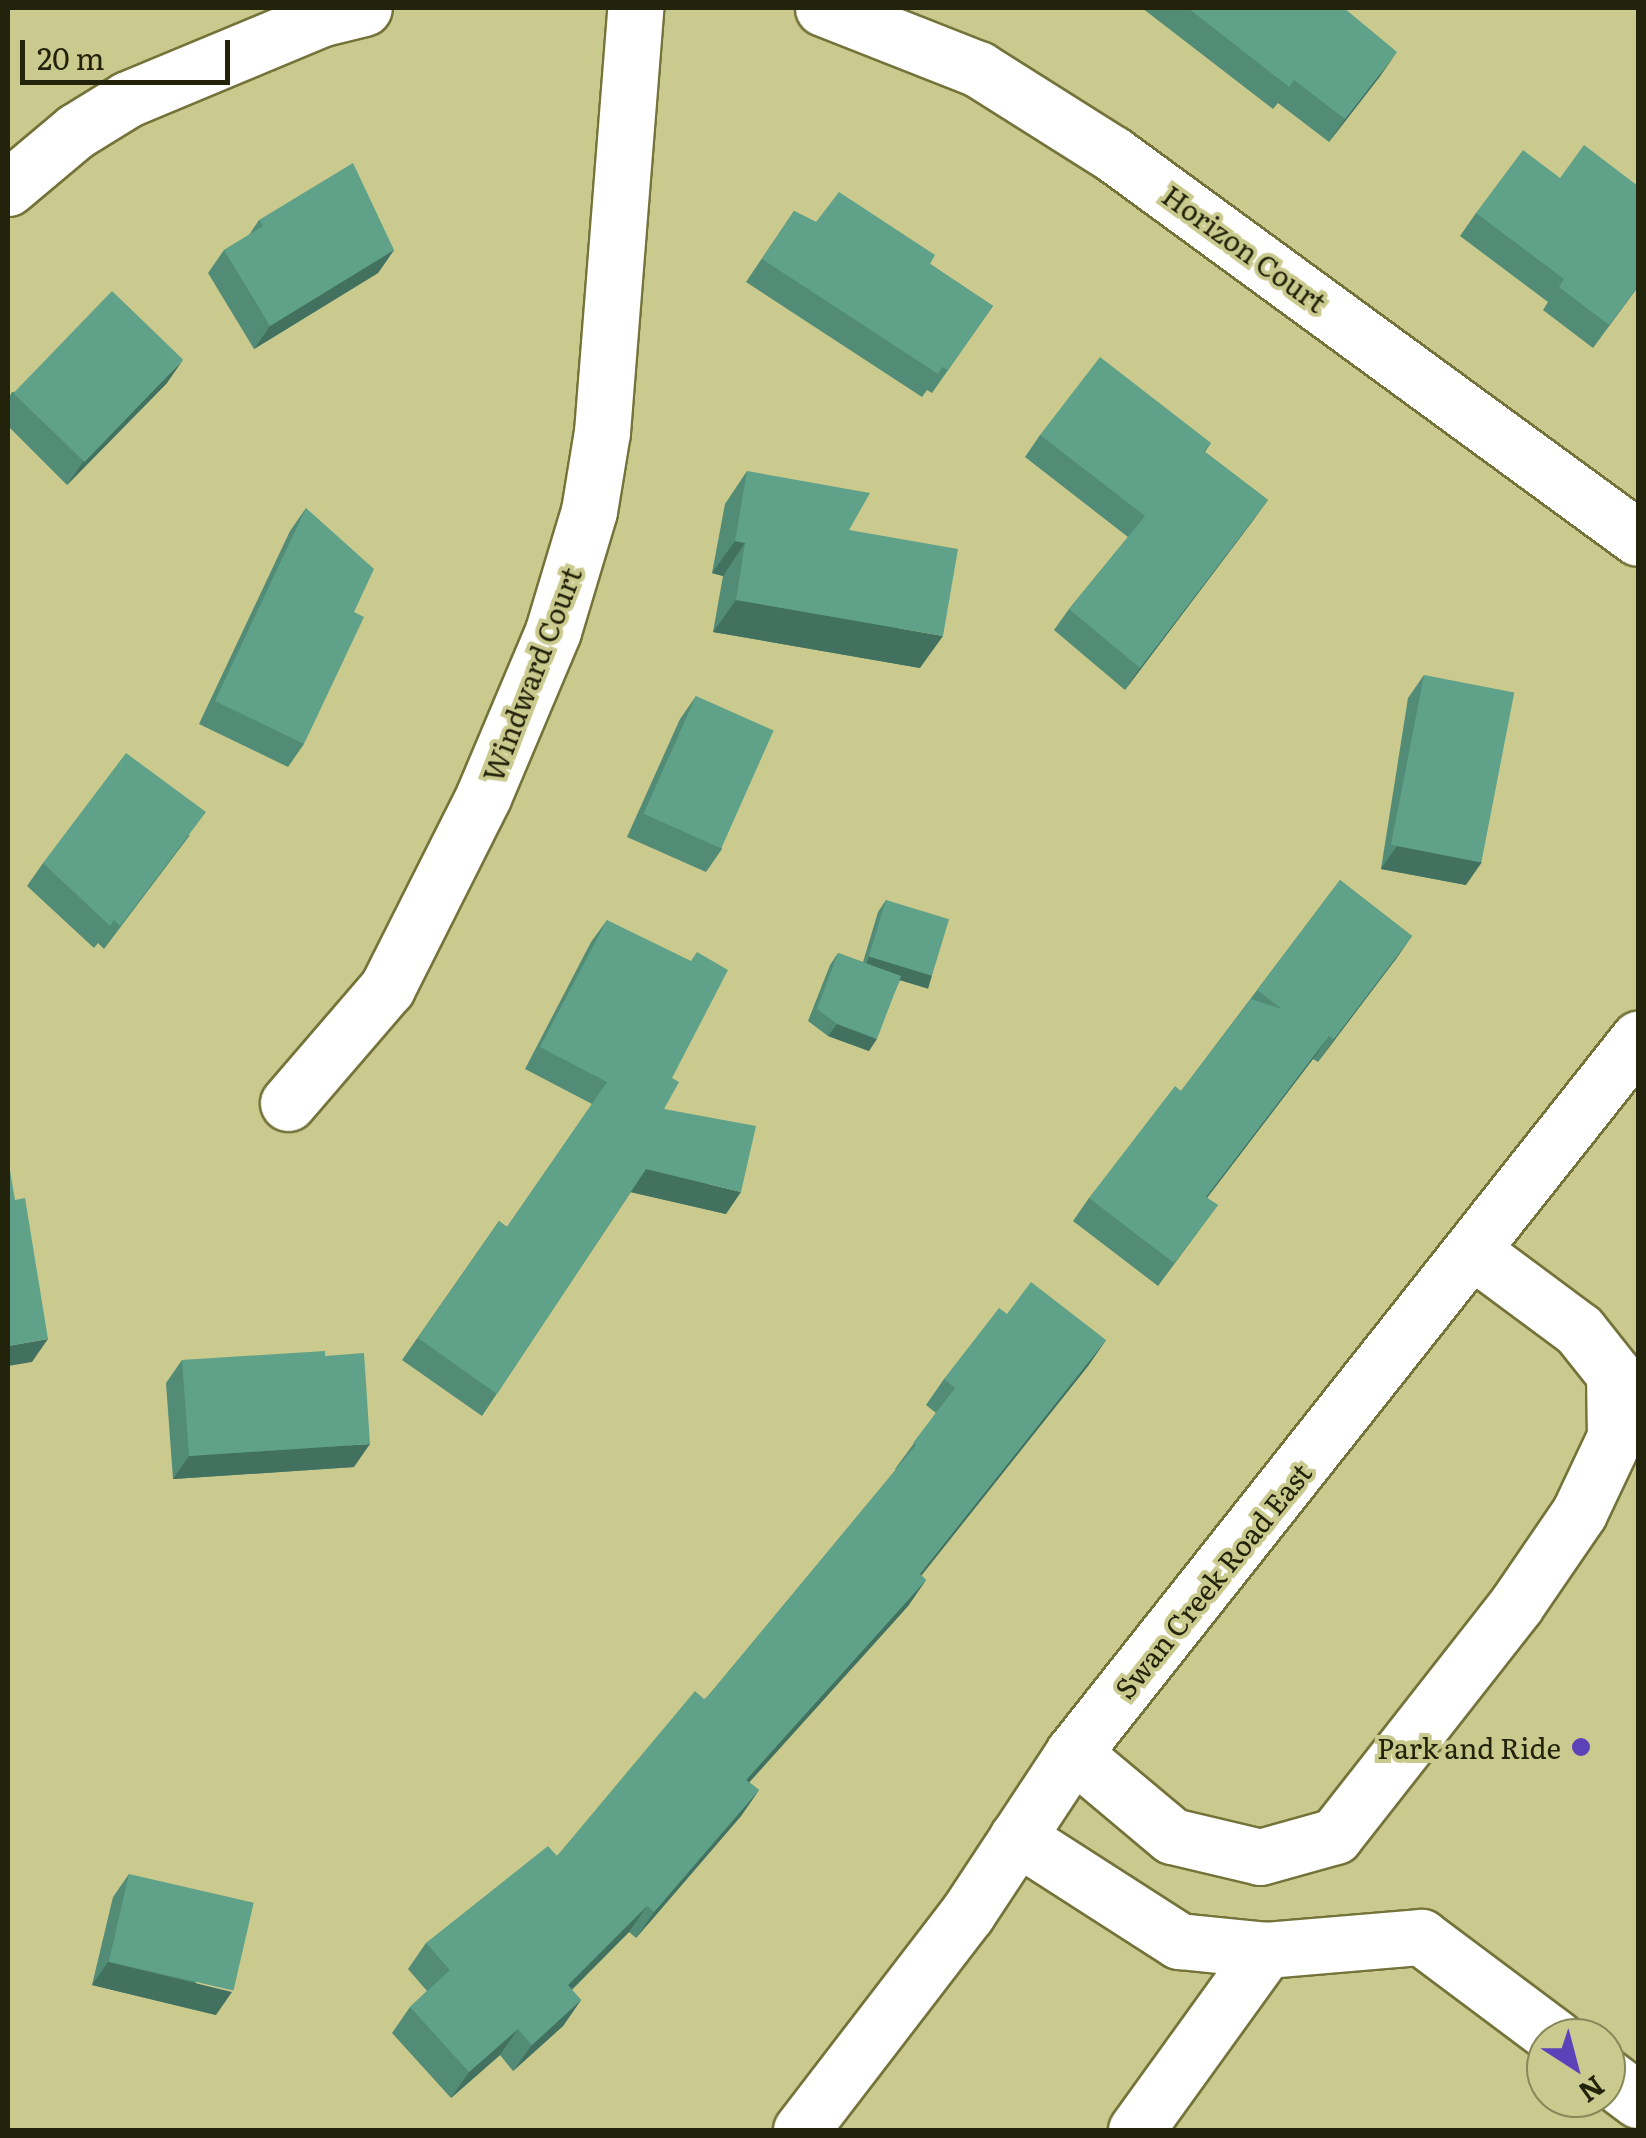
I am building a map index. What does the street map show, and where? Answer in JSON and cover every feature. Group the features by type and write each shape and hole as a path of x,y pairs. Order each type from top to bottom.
{"street":[{"path":"8,188 76,131 128,99 322,18 364,8"},
{"name":"Windward Court","path":"288,1104 387,988 484,797 554,631 589,511 602,432 635,8"},
{"name":"Horizon Court","path":"822,8 978,69 1113,154 1638,538"},
{"name":"Swan Creek Road East","path":"801,2130 967,1914 1074,1754 1474,1252 1638,1039"},
{"path":"1074,1754 1172,1836 1260,1857 1335,1836 1516,1605 1579,1513 1614,1436 1614,1374 1579,1330 1474,1252"},
{"path":"1017,1838 1180,1941 1266,1950 1421,1937 1529,2018"},
{"path":"1136,2130 1266,1950"}],"building":[{"path":"1188,8 1344,8 1397,52 1345,119 1294,80 1289,87"},
{"path":"1584,145 1638,186 1638,286 1609,325 1559,287 1564,279 1476,213 1523,150 1560,178"},
{"path":"353,163 394,250 270,326 224,250 263,226 259,220"},
{"path":"839,192 935,255 930,264 993,306 948,370 942,367 938,374 762,259 794,211 816,222"},
{"path":"112,291 183,360 85,462 13,393"},
{"path":"1100,357 1211,443 1204,451 1268,500 1140,668 1069,609 1145,516 1040,435"},
{"path":"747,471 870,493 849,530 958,549 943,636 736,600 745,543 735,541"},
{"path":"306,508 374,569 354,612 364,617 304,744 215,701"},
{"path":"1424,675 1514,693 1481,862 1391,845"},
{"path":"696,696 774,731 721,848 644,814"},
{"path":"126,753 206,812 120,926 114,920 110,926 43,863"},
{"path":"1340,880 1412,936 1334,1039 1329,1036 1206,1197 1218,1205 1174,1263 1089,1198 1175,1086 1181,1091 1251,999 1282,1009 1257,990"},
{"path":"886,900 949,919 932,976 869,956"},
{"path":"607,920 691,961 697,952 728,970 672,1078 679,1082 664,1109 756,1126 741,1192 646,1169 497,1394 418,1338 499,1221 507,1227 607,1082 540,1047"},
{"path":"838,953 901,976 877,1039 837,1024 817,1009"},
{"path":"8,1158 15,1200 25,1198 48,1339 8,1346"},
{"path":"1031,1282 1106,1340 920,1574 926,1580 746,1780 759,1790 654,1912 647,1906 568,1985 581,2000 532,2045 518,2029 469,2072 410,2007 450,1970 426,1943 548,1846 557,1856 695,1691 704,1699 708,1696 916,1445 913,1443 955,1388 944,1379 999,1308 1007,1314"},
{"path":"325,1351 325,1356 364,1353 370,1444 189,1456 182,1360"},
{"path":"129,1874 254,1903 233,1990 109,1962"}],"place":[{"name":"Park and Ride","path":"1581,1747"}]}
